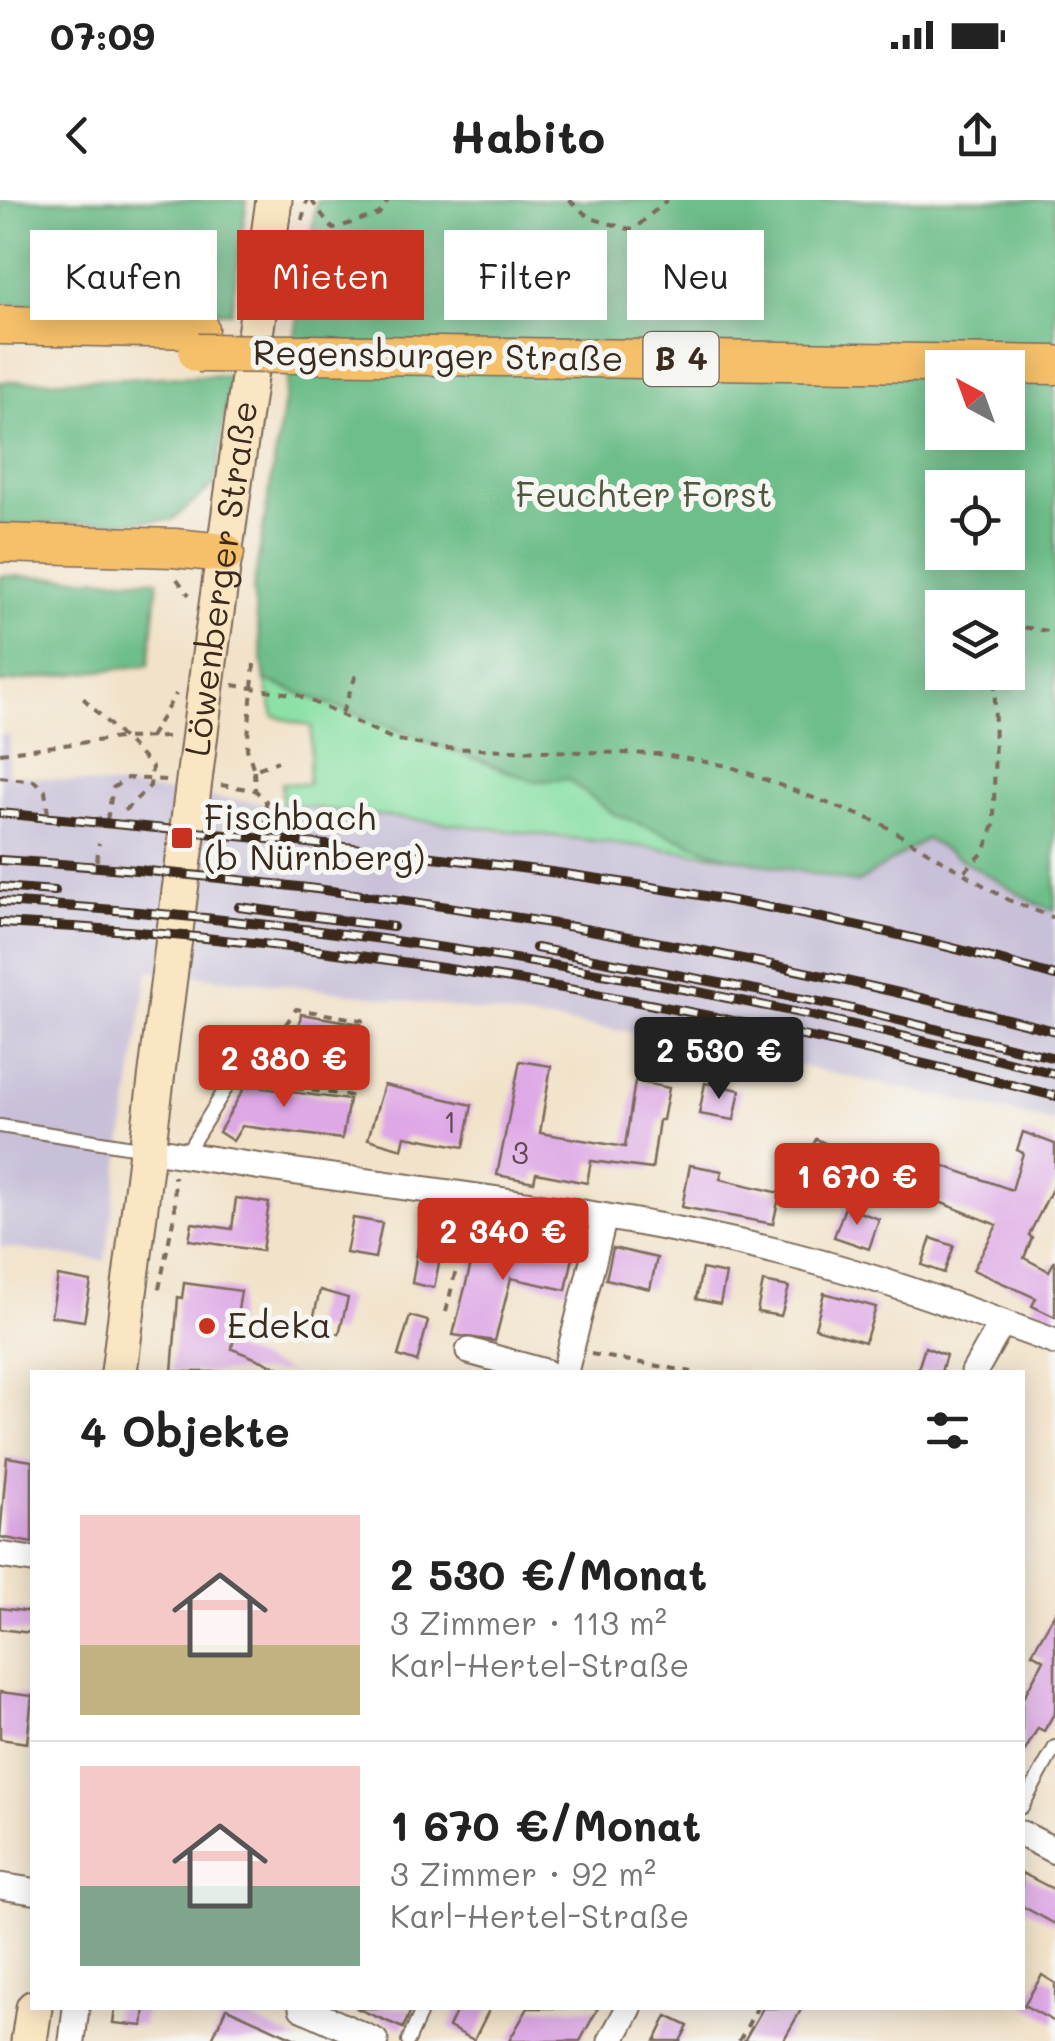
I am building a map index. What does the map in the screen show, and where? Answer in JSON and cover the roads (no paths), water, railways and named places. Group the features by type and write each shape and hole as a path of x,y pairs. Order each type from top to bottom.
{"main road":[{"name":"Regensburger Straße","path":"0,326 198,341"},
{"name":"Regensburger Straße","path":"0,350 198,341 1055,342"},
{"name":"Regensburger Straße","path":"308,342 1055,364"},
{"path":"0,543 225,553"}],"street":[{"name":"Löwenberger Straße","path":"119,1370 148,1149 195,682 219,599 274,200"},
{"path":"148,1149 604,1217 774,1250 898,1285 1055,1342"},
{"path":"568,1362 604,1217"},
{"path":"975,1370 1002,1323"},
{"path":"469,1351 538,1370"},
{"path":"0,1556 30,1560"},
{"path":"1025,1836 1055,1851"},
{"path":"0,1886 30,1890"},
{"path":"29,2041 34,2010"},
{"path":"72,2041 76,2010"},
{"path":"306,2010 375,2041"},
{"path":"611,2041 629,2010"}],"lane":[{"path":"184,1154 259,1034"},
{"path":"0,1126 90,1136 148,1149"},
{"path":"1025,1802 1055,1747"},
{"path":"408,2041 423,2010"}],"railway":[{"path":"0,813 399,853 663,889 795,912 1055,976"},
{"path":"0,860 267,883 532,920 795,970 1055,1031"},
{"path":"0,887 55,891"},
{"path":"0,902 267,925 532,962 795,1012 1055,1074"},
{"path":"239,907 393,927"},
{"path":"0,923 267,944 532,982 795,1034 1055,1096"},
{"path":"536,948 840,1006 1055,1058"}],"place":[{"name":"Fischbach (b Nürnberg)","path":"182,838"},
{"name":"Edeka","path":"207,1326"}],"park label":[{"name":"Feuchter Forst","path":"644,495"}]}
